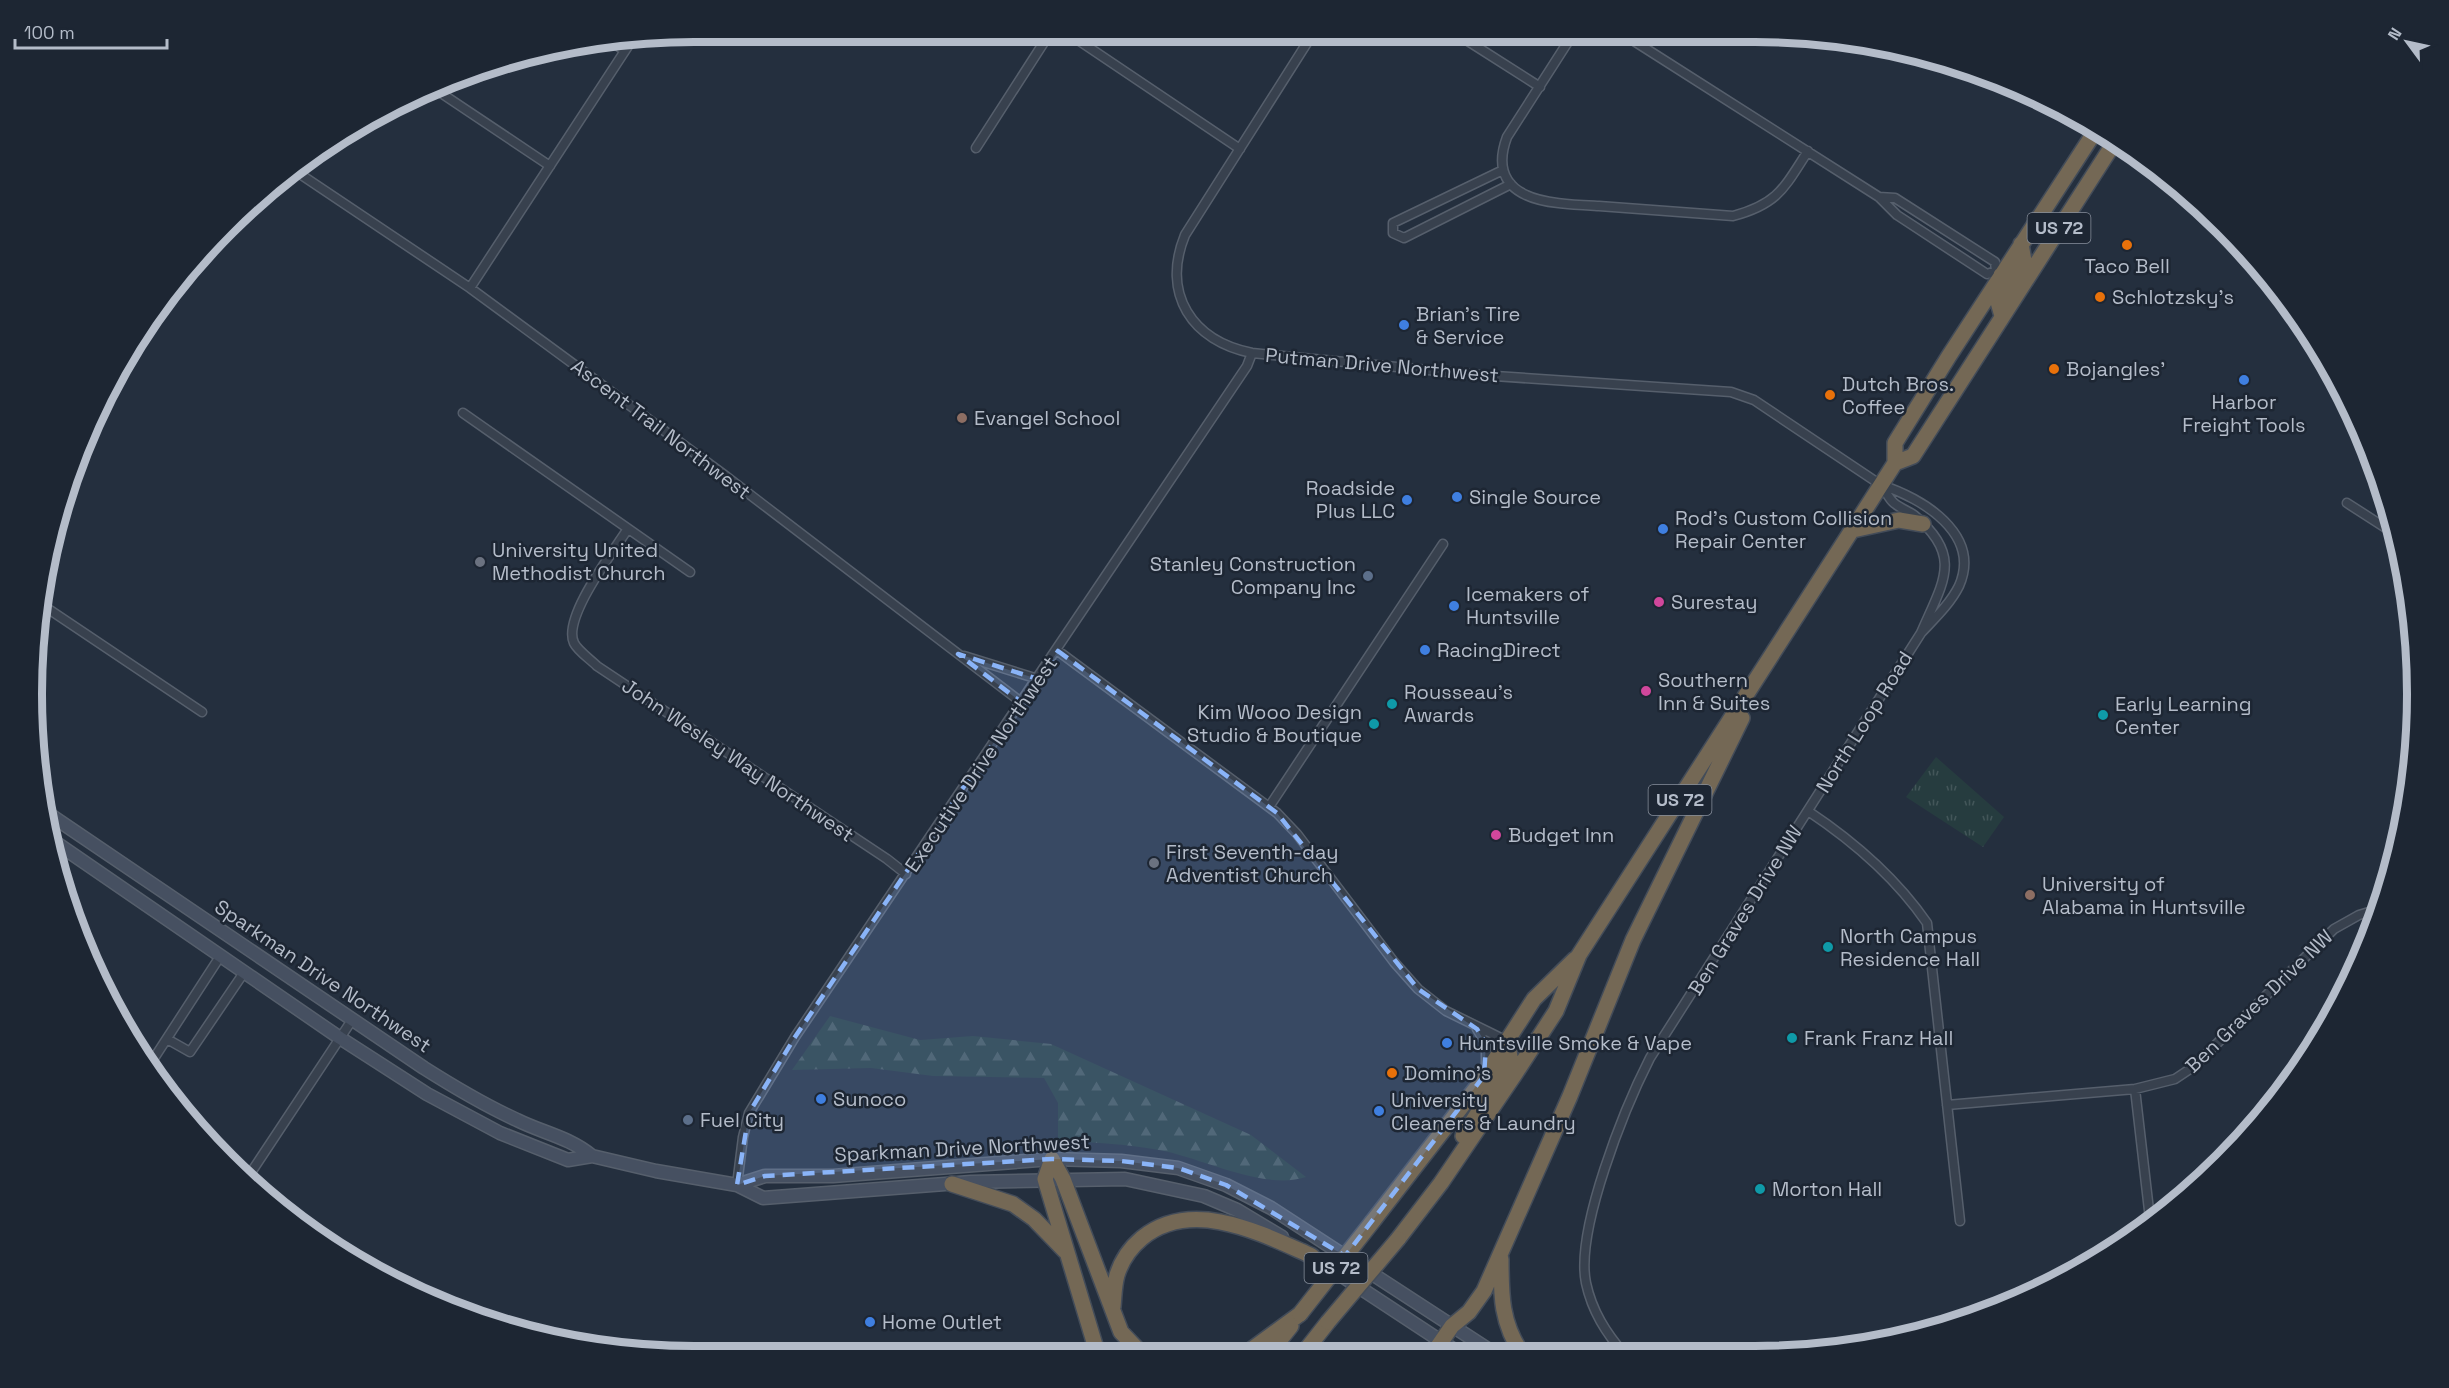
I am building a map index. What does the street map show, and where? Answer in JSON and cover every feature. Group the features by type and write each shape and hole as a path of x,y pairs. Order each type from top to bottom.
{"highway":[{"name":"US 72","path":"1309,1346 1398,1239 1451,1170 1556,1011 1579,955 1895,463 1895,443 1999,273 2021,244 2092,136"},
{"name":"US 72","path":"1895,463 1913,456 2111,148"},
{"path":"2021,244 2024,261 2017,273 2023,284"},
{"path":"1999,273 2008,282 1998,302 2002,316"},
{"path":"1852,530 1899,520 1923,524"},
{"path":"1438,1346 1452,1326 1469,1312 1484,1291 1570,1096 1644,915 1787,633"},
{"name":"US 72","path":"1275,1346 1484,1076 1534,999 1579,955"},
{"name":"US 72","path":"1451,1170 1459,1142 1510,1062 1507,1041"},
{"path":"1052,1160 1045,1179 1065,1252 1095,1346"},
{"path":"1052,1160 1063,1179 1121,1332 1134,1346"},
{"path":"952,1184 1014,1204 1034,1219 1065,1252"},
{"path":"1113,1307 1116,1276 1128,1249 1149,1232 1173,1222 1196,1219 1225,1222 1257,1232 1312,1256"},
{"path":"1501,1253 1501,1306 1517,1346"},
{"path":"1256,1346 1300,1314"}],"main road":[{"name":"Sparkman Drive Northwest","path":"54,818 352,1020 473,1098 519,1122 577,1144 592,1156"},
{"name":"Sparkman Drive Northwest","path":"60,846 340,1038 427,1094 500,1133 568,1160 592,1156 668,1174 737,1185 763,1198 1045,1179 1125,1179 1204,1196 1237,1210 1312,1256 1447,1346"},
{"name":"Sparkman Drive Northwest","path":"737,1185 765,1176 833,1176 1052,1160 1121,1161 1178,1168 1226,1185 1271,1208 1483,1346"}],"street":[{"path":"976,148 1044,42"},
{"path":"1080,42 1240,149"},
{"name":"Putman Drive Northwest","path":"1308,42 1185,235 1177,263 1177,277 1189,316 1204,334 1234,349 1252,353 1469,374 1731,392 1754,400 1881,484"},
{"path":"1469,42 1540,87"},
{"path":"1568,42 1507,137 1500,155 1503,170 1511,184 1527,196 1567,204 1733,216 1759,209 1782,189 1808,151"},
{"path":"1636,42 1878,197 1896,214 1987,274 1999,273 1995,262 1895,198 1878,197"},
{"path":"470,288 628,46"},
{"path":"619,47 625,51"},
{"path":"441,93 550,166"},
{"path":"1503,170 1393,224 1393,233 1404,238 1511,184"},
{"name":"Ascent Trail Northwest","path":"301,174 470,288 723,474 1021,702"},
{"name":"Executive Drive Northwest","path":"737,1185 743,1137 749,1113 795,1037 1021,702 1058,651 1247,366 1252,353"},
{"path":"463,413 690,572"},
{"name":"North Loop Road","path":"1808,811 1921,633 1940,590 1946,566 1943,548 1935,534 1894,503 1881,484"},
{"name":"North Loop Road","path":"1881,484 1903,492 1927,507 1947,523 1959,541 1964,562 1960,584 1950,602 1921,633"},
{"path":"2346,503 2386,528"},
{"name":"John Wesley Way Northwest","path":"627,530 591,585 571,625 573,642 597,666 888,858 906,874"},
{"path":"1269,807 1443,544"},
{"path":"48,609 202,712"},
{"path":"1058,651 1269,807 1297,834 1394,962 1419,989 1446,1011 1478,1029 1507,1041"},
{"path":"958,654 1038,679"},
{"name":"Ben Graves Drive NW","path":"1618,1346 1605,1330 1593,1308 1586,1281 1585,1249 1626,1104 1650,1058 1808,811 1838,831 1904,891 1928,923 1947,1105 2135,1089 2175,1080 2186,1073 2334,929 2369,912"},
{"path":"154,1059 220,955"},
{"path":"167,1039 190,1052 244,971"},
{"path":"251,1172 352,1020"},
{"path":"1478,1029 1486,1044 1484,1076"},
{"path":"2135,1089 2149,1213"},
{"path":"1947,1105 1960,1221"}],"highlighted area":[{"path":"1058,651 1277,813 1418,989 1477,1029 1486,1044 1484,1076 1345,1256 1226,1185 1178,1168 1121,1161 1052,1159 765,1176 737,1185 749,1113 795,1037 1021,702 958,654 1038,679"}],"green space":[{"path":"1936,757 2004,817 1983,847 1906,797"},
{"path":"830,1016 920,1040 973,1036 1051,1044 1251,1135 1306,1177 1272,1180 1233,1172 1159,1150 1058,1141 1058,1103 1044,1078 933,1076 871,1068 792,1070"}],"place":[{"name":"Taco Bell","path":"2127,245"},
{"name":"Schlotzsky's","path":"2100,297"},
{"name":"Brian's Tire & Service","path":"1404,325"},
{"name":"Bojangles'","path":"2054,369"},
{"name":"Harbor Freight Tools","path":"2244,380"},
{"name":"Dutch Bros. Coffee","path":"1830,395"},
{"name":"Evangel School","path":"962,418"},
{"name":"Single Source","path":"1457,497"},
{"name":"Roadside Plus LLC","path":"1407,500"},
{"name":"Rod's Custom Collision Repair Center","path":"1663,529"},
{"name":"University United Methodist Church","path":"480,562"},
{"name":"Stanley Construction Company Inc","path":"1368,576"},
{"name":"Surestay","path":"1659,602"},
{"name":"Icemakers of Huntsville","path":"1454,606"},
{"name":"RacingDirect","path":"1425,650"},
{"name":"Southern Inn & Suites","path":"1646,691"},
{"name":"Rousseau's Awards","path":"1392,704"},
{"name":"Early Learning Center","path":"2103,715"},
{"name":"Kim Wooo Design Studio & Boutique","path":"1374,724"},
{"name":"Budget Inn","path":"1496,835"},
{"name":"First Seventh-day Adventist Church","path":"1154,863"},
{"name":"University of Alabama in Huntsville","path":"2030,895"},
{"name":"North Campus Residence Hall","path":"1828,947"},
{"name":"Frank Franz Hall","path":"1792,1038"},
{"name":"Huntsville Smoke & Vape","path":"1447,1043"},
{"name":"Domino's","path":"1392,1073"},
{"name":"Sunoco","path":"821,1099"},
{"name":"University Cleaners & Laundry","path":"1379,1111"},
{"name":"Fuel City","path":"688,1120"},
{"name":"Morton Hall","path":"1760,1189"},
{"name":"Home Outlet","path":"870,1322"}]}
